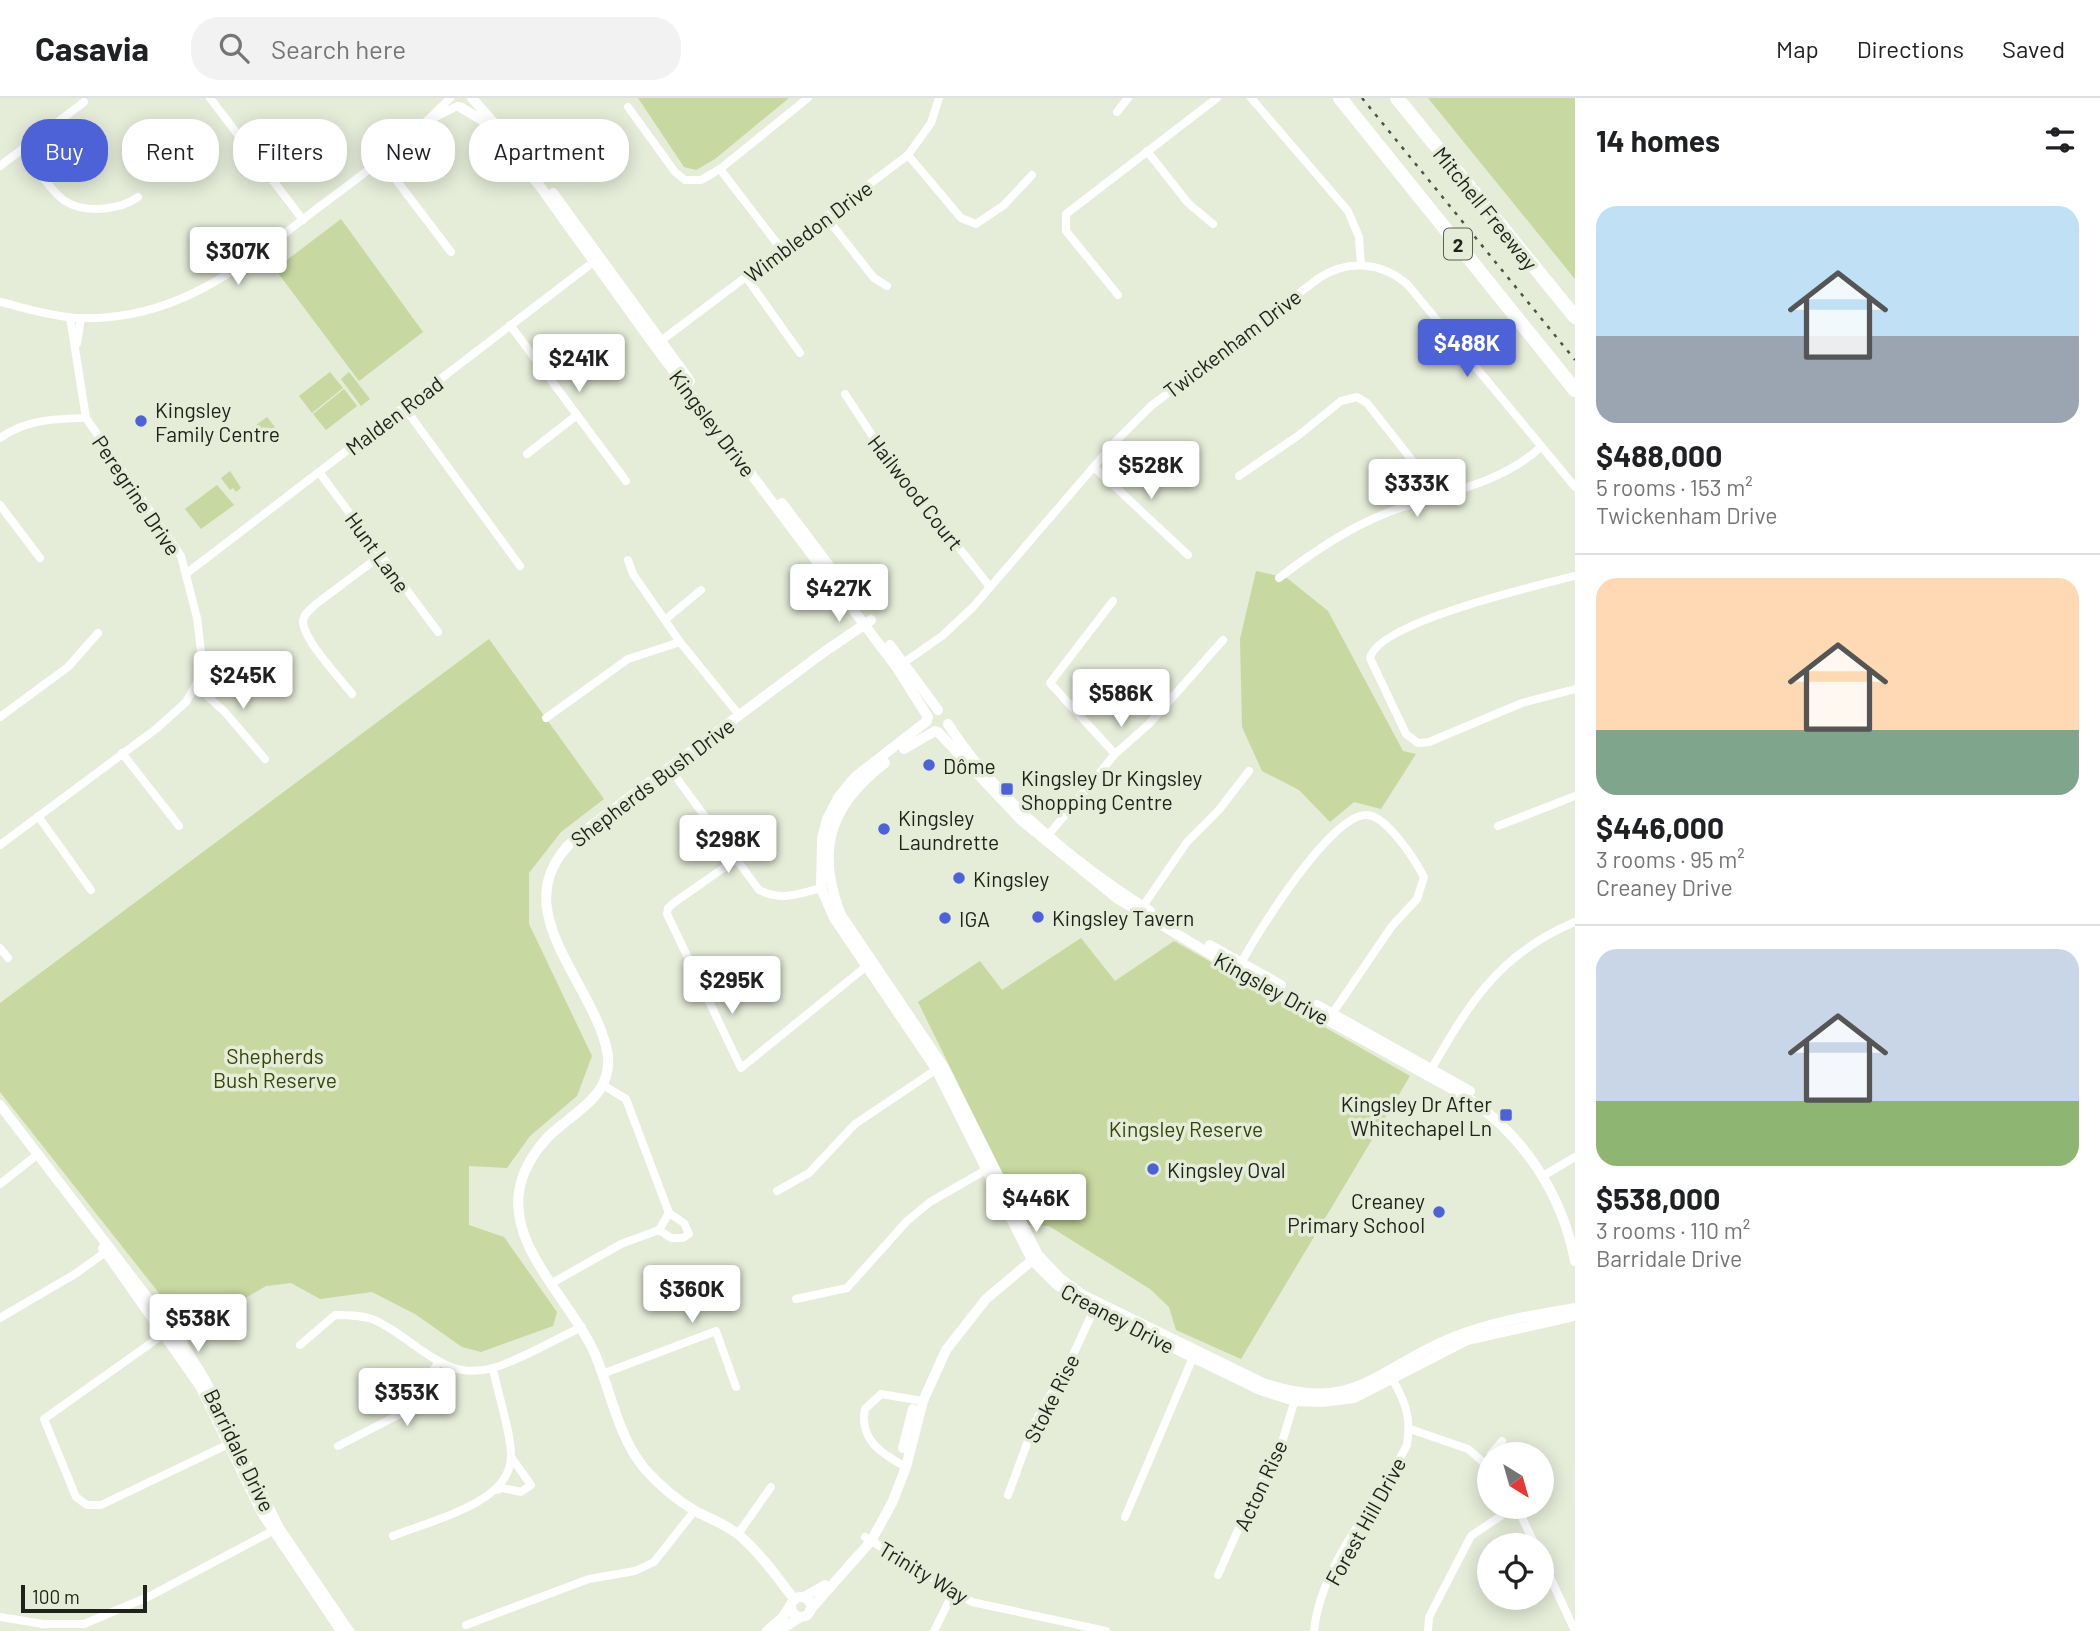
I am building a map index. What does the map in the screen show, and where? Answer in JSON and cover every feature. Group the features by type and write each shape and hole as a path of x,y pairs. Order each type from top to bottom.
{"highway":[{"name":"2","path":"1340,98 1575,390"},
{"name":"Mitchell Freeway","path":"1397,98 1575,317"}],"street":[{"path":"210,98 303,220"},
{"path":"432,119 454,102 467,105 471,98"},
{"name":"Kingsley Drive","path":"471,98 540,175 657,343 900,665 938,710 946,715 948,724 1000,788 1046,838"},
{"path":"628,107 676,172 685,180 701,180 720,169 808,98"},
{"name":"Wimbledon Drive","path":"657,343 908,155 931,123 940,98"},
{"path":"1116,112 1128,98"},
{"path":"1118,295 1066,230 1064,220 1068,211 1217,98"},
{"path":"1251,98 1348,211 1359,237 1361,265 1385,270 1408,285 1575,488"},
{"path":"62,119 84,102"},
{"name":"Kingsley Drive","path":"454,102 482,120 503,142 598,259"},
{"path":"0,166 21,151"},
{"path":"1147,151 1188,203 1213,224"},
{"path":"908,155 961,218 976,224 1004,205 1032,175"},
{"path":"720,169 782,250"},
{"path":"0,302 81,318 130,314 202,291 233,274 361,175"},
{"path":"49,182 65,201 73,204 107,208 127,205 138,197"},
{"path":"398,182 451,252"},
{"path":"826,217 873,278 887,286"},
{"name":"Malden Road","path":"187,573 598,259"},
{"name":"Twickenham Drive","path":"900,665 960,620 1151,406 1323,275 1344,266 1361,265"},
{"path":"746,276 800,353"},
{"name":"Peregrine Drive","path":"70,317 72,337 77,344"},
{"name":"Peregrine Drive","path":"81,318 77,344 86,418 161,525 187,573 202,659 196,686"},
{"path":"510,325 626,481"},
{"name":"Hailwood Court","path":"845,394 879,446 990,587"},
{"path":"1239,476 1299,435 1342,401 1357,397 1367,402 1441,497"},
{"path":"404,407 520,566"},
{"path":"527,454 577,415"},
{"path":"0,438 16,426 38,420 86,418"},
{"path":"1279,578 1298,563 1373,520 1497,477 1541,447"},
{"path":"1094,467 1188,555"},
{"name":"Hunt Lane","path":"319,472 438,632"},
{"path":"0,505 40,558"},
{"path":"352,694 310,640 303,623 306,613 316,604 380,556"},
{"path":"628,560 633,575 680,642 740,716"},
{"path":"1575,576 1434,616 1379,643 1370,658 1406,734 1418,743 1429,742 1522,703 1575,689"},
{"path":"666,619 701,590"},
{"path":"1113,601 1050,683 1115,754"},
{"name":"Shepherds Bush Drive","path":"603,1085 607,1051 549,925 545,899 548,881 566,845 866,620"},
{"path":"0,718 68,667 98,633"},
{"path":"1046,838 1115,754 1149,724 1223,640"},
{"path":"546,718 628,659 680,642"},
{"name":"Kingsley Drive","path":"900,665 936,732 1046,838 1141,909 1429,1072 1495,1118 1546,1175 1575,1230"},
{"path":"0,845 186,702 196,686 224,711 265,759"},
{"name":"Creaney Drive","path":"938,710 855,777 833,806 822,838 826,888 834,918 871,962 939,1068 1034,1254 1067,1293 1195,1354 1260,1390 1322,1402 1354,1398 1440,1343 1464,1333 1575,1308"},
{"name":"Creaney Drive","path":"826,888 830,839 845,802 868,776 911,744 948,724"},
{"path":"122,753 179,826"},
{"path":"670,769 759,890 774,898 789,898 826,888"},
{"path":"1141,909 1187,842 1218,810 1249,771"},
{"path":"1497,826 1575,796"},
{"path":"1239,966 1272,911 1329,838 1356,818 1364,815 1376,818 1396,836 1424,877 1417,899 1392,926 1331,1017"},
{"path":"38,816 91,890"},
{"path":"735,860 675,902 668,908 667,914 741,1068 871,962"},
{"path":"1429,1072 1479,992 1511,957 1552,932 1575,922"},
{"path":"0,948 8,958"},
{"path":"776,1191 809,1173 855,1124 939,1068"},
{"path":"659,1230 671,1238 683,1238 689,1234 684,1223 669,1213 626,1099 603,1085 590,1104 541,1145 521,1182 519,1220 532,1253 582,1327 603,1374 622,1429 637,1457 662,1485 695,1510 738,1534 796,1600 810,1604 810,1610"},
{"name":"Barridale Drive","path":"0,1105 205,1380 232,1443 275,1530 341,1631"},
{"name":"Barridale Drive","path":"0,1116 36,1156"},
{"path":"0,1184 36,1156"},
{"path":"1546,1175 1575,1157"},
{"path":"796,1299 846,1289 907,1221 930,1202 990,1168"},
{"name":"Kingsley Drive","path":"1546,1175 1564,1218 1575,1261"},
{"path":"552,1283 621,1244 659,1230 669,1213"},
{"path":"0,1318 75,1274 109,1250"},
{"path":"779,1631 810,1610 868,1539 892,1503 919,1400 940,1360 960,1329 985,1299 1034,1254"},
{"name":"Stoke Rise","path":"1008,1496 1035,1422 1073,1354 1095,1305"},
{"path":"300,1345 335,1315 357,1315 374,1320 399,1334 438,1363 468,1371 493,1368 582,1327"},
{"name":"Creaney Drive","path":"1390,1376 1467,1340 1575,1316"},
{"path":"168,1331 44,1419 76,1497 87,1505 101,1505 232,1443"},
{"path":"603,1374 716,1331 736,1387"},
{"path":"1125,1517 1195,1354"},
{"path":"338,1446 394,1420 404,1412 438,1363"},
{"path":"393,1536 486,1498 497,1490 503,1488 521,1492 531,1485 511,1457 493,1368"},
{"name":"Forest Hill Drive","path":"1314,1631 1317,1609 1338,1564 1407,1445 1410,1429 1406,1404 1390,1376"},
{"path":"903,1465 873,1445 866,1434 865,1409 881,1394 919,1400"},
{"name":"Acton Rise","path":"1218,1575 1249,1505 1280,1449 1295,1397"},
{"path":"1410,1429 1440,1437 1477,1454"},
{"path":"497,1490 505,1478 511,1457"},
{"path":"738,1534 771,1487"},
{"path":"466,1625 589,1579 635,1571 654,1562 695,1510"},
{"path":"1428,1631 1429,1617 1471,1536 1497,1519"},
{"path":"0,1617 43,1628 84,1624 117,1612 275,1530"},
{"name":"Barridale Drive","path":"275,1530 349,1631"},
{"path":"767,1631 783,1617 796,1600 833,1578 868,1539"},
{"name":"Trinity Way","path":"868,1539 954,1591 989,1608 1106,1631"},
{"path":"1554,1589 1571,1630"},
{"path":"934,1631 954,1591"},
{"path":"796,1600 792,1612 800,1617"}],"green space":[{"path":"638,98 789,98 715,159 696,170 684,167"},
{"path":"1428,98 1575,98 1575,279"},
{"path":"341,219 423,332 359,381 275,269"},
{"path":"330,372 343,388 312,413 299,396"},
{"path":"349,372 370,399 361,406 341,379"},
{"path":"344,389 357,406 326,430 313,414"},
{"path":"267,417 278,431 260,444 249,430"},
{"path":"230,471 241,488 236,492 233,488 230,490 221,478"},
{"path":"217,485 234,505 201,529 185,509"},
{"path":"1256,571 1287,578 1328,611 1403,751 1416,754 1381,809 1354,802 1330,822 1299,790 1262,771 1242,727 1240,639"},
{"name":"Shepherds Bush Reserve","path":"489,639 604,799 561,832 529,873 529,924 592,1056 577,1096 530,1136 507,1168 469,1166 469,1225 504,1237 557,1312 553,1326 481,1352 462,1347 415,1314 372,1292 320,1299 291,1283 266,1286 189,1331 0,1092 0,1003"},
{"name":"Kingsley Reserve","path":"1081,938 1115,981 1174,941 1410,1076 1241,1359 1176,1330 1169,1307 1150,1289 1049,1226 1028,1225 918,1002 980,961 1002,990"}],"railway":[{"path":"1362,98 1575,360"}],"place":[{"name":"Kingsley Family Centre","path":"141,421"},
{"name":"Dôme","path":"929,765"},
{"name":"Kingsley Dr Kingsley Shopping Centre","path":"1007,789"},
{"name":"Kingsley Laundrette","path":"884,829"},
{"name":"Kingsley","path":"959,878"},
{"name":"Kingsley Tavern","path":"1038,917"},
{"name":"IGA","path":"945,918"},
{"name":"Kingsley Dr After Whitechapel Ln","path":"1506,1115"},
{"name":"Kingsley Oval","path":"1153,1169"},
{"name":"Creaney Primary School","path":"1439,1212"}]}
